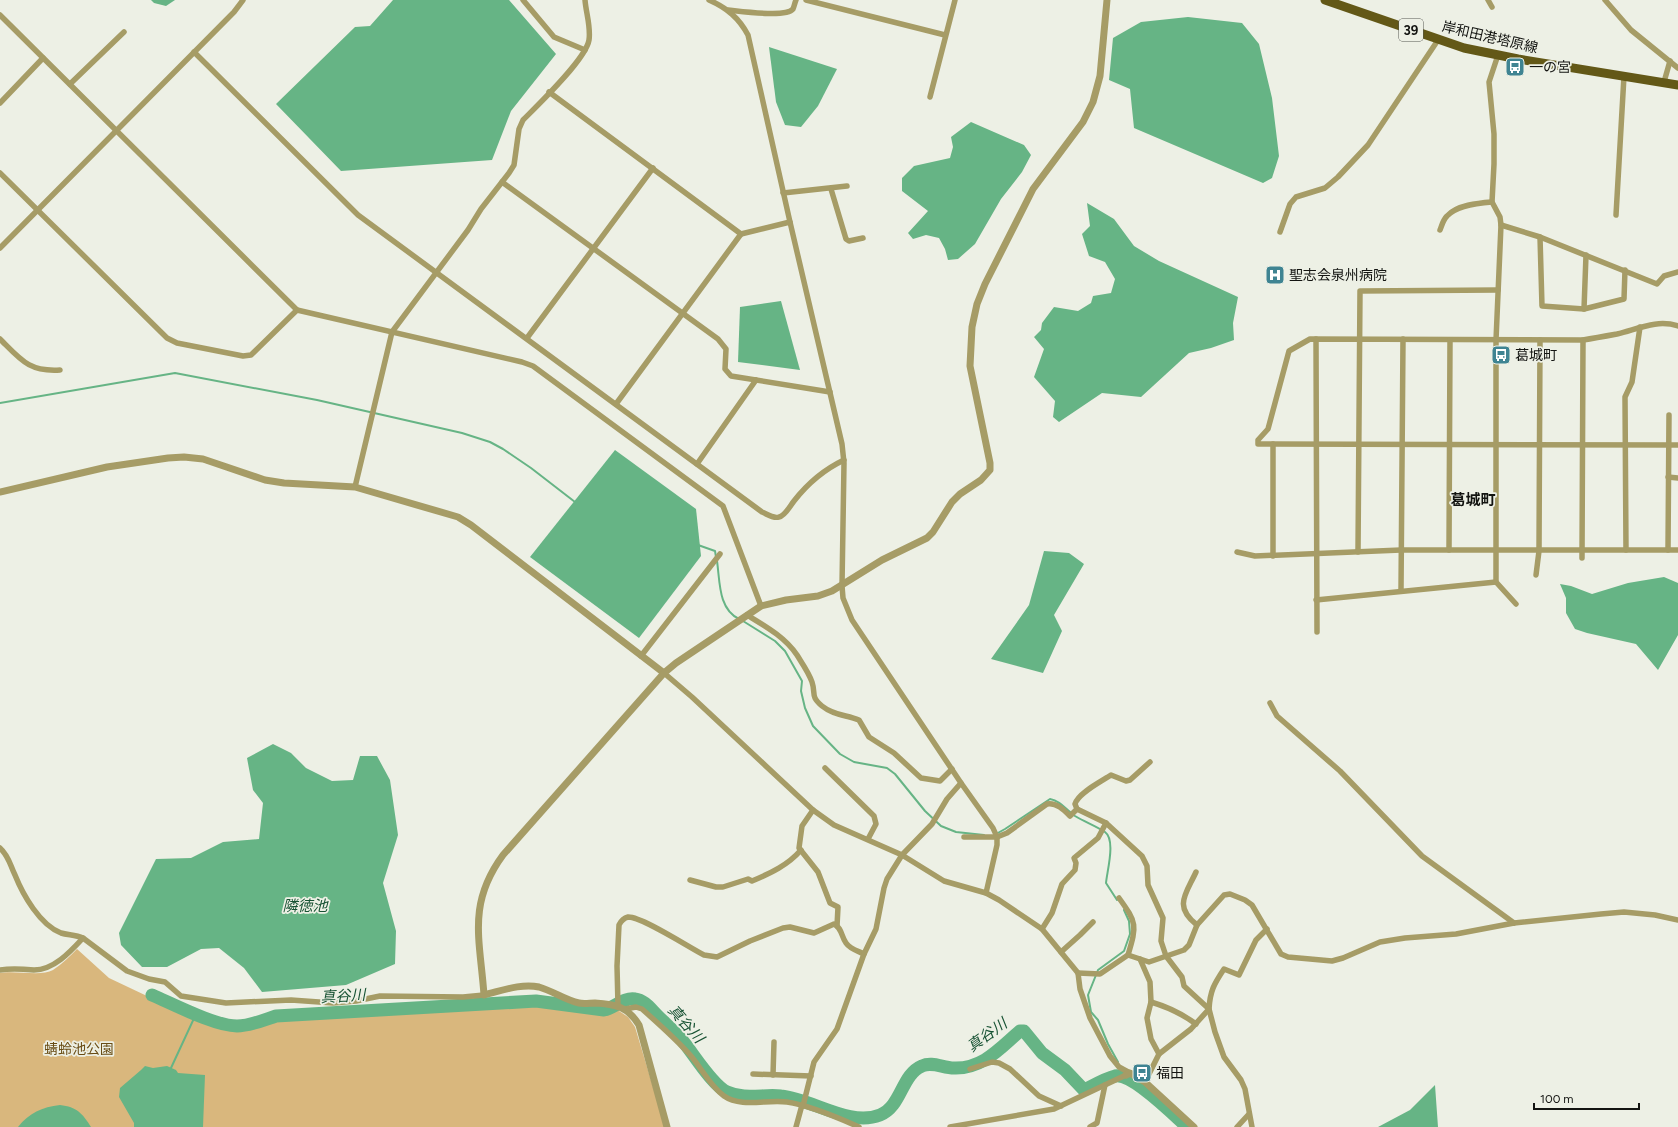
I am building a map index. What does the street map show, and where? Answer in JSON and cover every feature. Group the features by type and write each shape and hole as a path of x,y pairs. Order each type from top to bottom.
{"main road":[{"name":"岸和田港塔原線","path":"1324,0 1464,48 1678,85"}],"street":[{"path":"0,248 234,12 243,0"},
{"path":"523,0 554,37 585,50"},
{"path":"355,487 392,332 468,230 481,208 514,165 519,129 523,120 575,64 585,50 589,41 590,31 585,0"},
{"path":"709,0 726,9 741,23 748,35 783,193 842,444 844,460 843,598 852,620 961,783 993,828 997,837 996,855 986,893"},
{"path":"726,9 760,14 788,12 793,9 796,0"},
{"path":"806,0 945,35"},
{"path":"930,97 955,0"},
{"path":"484,995 478,921 480,905 486,882 503,855 664,673 676,663 761,606 786,600 818,596 842,586 882,560 927,538 933,532 952,502 960,494 981,480 990,470 990,462 970,366 972,327 977,304 985,284 1033,189 1083,122 1093,102 1100,76 1107,0"},
{"path":"1488,0 1492,7"},
{"path":"1605,0 1631,30 1678,68"},
{"path":"0,15 297,310 522,362 543,373 723,506 761,606"},
{"path":"70,84 124,32"},
{"path":"1280,232 1290,204 1296,197 1325,188 1338,177 1368,145 1438,40"},
{"path":"194,52 358,215 437,271 762,512 778,518 782,516 800,492 815,478 829,467 844,460"},
{"path":"1498,55 1489,82 1494,134 1492,202 1500,217 1501,225 1496,340 1496,582 1516,604"},
{"path":"0,103 43,58"},
{"path":"1664,82 1670,61"},
{"path":"1616,215 1624,76"},
{"path":"550,92 741,234"},
{"path":"527,338 653,168"},
{"path":"0,173 167,338 177,343 243,356 251,355 297,310"},
{"path":"502,182 594,248 724,345 726,348 725,369 731,376 830,392"},
{"path":"783,193 847,186"},
{"path":"831,188 846,239 849,241 863,238"},
{"path":"1440,230 1447,215 1454,211 1474,203 1492,202"},
{"path":"616,404 741,234 790,222"},
{"path":"1501,225 1540,237 1657,284 1664,276 1678,272"},
{"path":"1540,237 1542,306 1584,309 1624,299 1625,270"},
{"path":"1584,309 1586,255"},
{"path":"1358,552 1360,291 1498,290"},
{"path":"1678,326 1666,323 1647,324 1617,334 1583,340 1310,339 1289,351 1268,429 1258,440 1258,444 1678,445"},
{"path":"1626,550 1625,397 1632,382 1640,327"},
{"path":"0,339 24,363 34,368 46,371 60,370"},
{"path":"1316,339 1316,632"},
{"path":"1401,591 1403,339"},
{"path":"1449,550 1450,340"},
{"path":"1536,575 1539,551 1540,340"},
{"path":"1582,558 1583,340"},
{"path":"697,464 756,380"},
{"path":"1668,550 1669,415"},
{"path":"1273,556 1274,444"},
{"path":"0,492 107,467 184,457 203,459 265,480 284,483 355,487 458,517 471,525 664,673 692,697 813,810 834,825 902,854 944,881 986,893 1042,929 1078,973 1080,989 1090,1018 1110,1056 1119,1067 1128,1074 1145,1082 1194,1127"},
{"path":"1668,477 1678,478"},
{"path":"1237,552 1255,556 1273,556 1401,550 1678,550"},
{"path":"641,656 720,554"},
{"path":"1316,600 1496,582"},
{"path":"748,615 779,636 790,646 797,655 812,682 813,695 822,706 830,712 859,720 869,737 894,753 921,778 940,781 952,769"},
{"path":"1270,703 1277,716 1340,771 1422,856 1514,923"},
{"path":"1150,762 1130,780 1126,781 1112,775 1076,800 1075,804 1077,810 1106,823 1142,856 1148,874 1148,884 1163,918 1161,941 1166,956 1182,978 1184,986 1209,1009"},
{"path":"825,768 874,816 876,824 868,839"},
{"path":"796,1127 814,1062 836,1029 864,954 876,929 885,884 902,854 932,824 946,799 961,783"},
{"path":"964,837 997,837 1007,832 1046,804 1051,803 1056,805 1070,816 1077,810"},
{"path":"813,810 802,826 799,848 818,872 830,903 838,907 837,926 846,943 849,947 864,954"},
{"path":"1042,929 1052,913 1062,884 1075,870 1076,863 1074,858 1098,838 1106,823"},
{"path":"0,848 9,858 15,876 36,912 45,921 62,933 83,938 127,971 149,979 165,982 181,996 226,1003 291,1000 333,1003 356,1001 380,996 463,997 484,995 513,988 532,987 539,988 580,1003 608,1003 618,1006 634,1017 639,1025 667,1127"},
{"path":"690,880 716,887 723,887 748,879 752,881 784,866 801,850"},
{"path":"1196,872 1186,889 1183,902 1189,919 1197,925"},
{"path":"1128,955 1149,962 1184,950 1188,945 1197,925 1224,895 1230,894 1245,900 1252,905 1281,954 1288,957 1332,961 1343,958 1380,942 1405,938 1456,934 1514,923 1624,912 1656,915 1678,920"},
{"path":"1078,973 1100,974 1128,955 1135,925 1132,916 1119,898"},
{"path":"618,1006 617,966 619,925 621,921 627,917 647,923 704,956 710,957 717,957 750,941 783,928 790,927 814,933 834,924 837,926"},
{"path":"1061,952 1093,922"},
{"path":"1252,1127 1245,1089 1241,1080 1224,1057 1215,1032 1209,1009 1210,995 1214,984 1224,969 1239,975 1256,940 1267,930"},
{"path":"0,970 45,969 58,961 83,938"},
{"path":"1140,959 1150,982 1151,1002 1147,1018 1151,1040 1159,1054"},
{"path":"1151,1002 1170,1008 1184,1015 1196,1024"},
{"path":"624,1009 636,1007 642,1009 690,1055 713,1086 724,1096 736,1101 786,1102 803,1105 859,1127"},
{"path":"1145,1082 1159,1054 1196,1024 1209,1009"},
{"path":"773,1075 774,1042"},
{"path":"970,1069 992,1062 999,1063 1010,1069 1039,1096 1061,1106"},
{"path":"753,1074 811,1076"},
{"path":"950,1127 969,1125 1061,1106 1128,1074"},
{"path":"1090,1127 1097,1123 1105,1085"},
{"path":"1237,1127 1250,1114"}],"green space":[{"name":"蜻蛉池公園","path":"77,949 109,978 185,1014 212,1024 237,1029 277,1018 537,1003 597,1013 604,1013 616,1009 628,1017 635,1027 665,1127 0,1127 0,973 48,972 60,965"}],"water":[{"path":"151,0 175,0 166,6 154,3"},
{"path":"393,0 509,0 556,54 511,111 492,160 341,171 276,104 355,27 370,26"},
{"path":"1188,17 1242,23 1259,44 1272,98 1279,156 1272,178 1263,183 1134,128 1130,89 1109,80 1113,38 1141,22"},
{"path":"769,47 837,69 818,106 801,127 785,125 776,102"},
{"path":"971,122 1024,145 1031,155 1022,172 1001,199 975,244 958,259 948,260 945,249 939,238 926,235 913,239 908,233 928,211 902,191 902,178 914,166 950,158 953,147 951,137"},
{"path":"1087,203 1114,219 1134,246 1159,261 1238,297 1233,323 1234,340 1211,348 1189,353 1141,397 1102,393 1059,422 1053,417 1055,401 1034,377 1044,349 1034,337 1041,330 1042,323 1054,307 1078,311 1091,303 1093,296 1111,293 1115,279 1105,262 1089,256 1082,234 1090,226"},
{"path":"781,301 800,370 738,362 740,307"},
{"path":"615,450 696,509 701,556 639,638 530,557"},
{"path":"1044,551 1069,553 1084,564 1054,615 1062,631 1043,673 991,659 1029,605"},
{"path":"1664,577 1678,583 1678,635 1658,670 1636,644 1575,629 1566,613 1566,598 1560,584 1571,586 1592,594 1628,583"},
{"name":"隣徳池","path":"273,744 291,753 306,768 332,781 353,780 360,756 377,756 390,780 398,835 383,883 396,931 395,964 346,985 262,992 244,968 219,948 201,949 167,967 142,967 121,945 119,933 156,859 191,858 223,842 259,839 263,803 253,790 247,758"},
{"path":"145,1066 153,1068 167,1066 176,1070 178,1073 205,1075 203,1127 134,1127 134,1123 119,1097 120,1088"},
{"path":"1435,1085 1438,1127 1378,1127 1410,1110"},
{"path":"60,1105 75,1109 85,1118 91,1127 18,1127 31,1114 47,1107"}],"waterway":[{"path":"0,403 175,373 317,400 462,433 490,442 531,468 575,502"},
{"path":"698,545 715,551 716,557"},
{"path":"717,561 721,594 724,602 727,609 739,619"},
{"path":"743,621 775,641 785,651 802,681 801,691 805,708 813,726 840,754 854,762 887,768 895,774 925,811 941,826 956,832 984,835"},
{"path":"996,834 1050,799 1054,800 1075,816 1102,830 1108,836 1110,848 1106,883 1117,900"},
{"path":"1118,1062 1108,1044 1098,1020 1091,1012 1088,995 1098,970 1124,951 1130,934 1129,921 1124,910"},
{"name":"真谷川","path":"152,995 206,1019 237,1026 252,1024 276,1016 536,1001 604,1010 623,1001 635,999 647,1005 676,1033 715,1083 727,1092 740,1096 781,1096 793,1098 856,1118 868,1118 880,1115 887,1111 893,1105 910,1076 915,1070 922,1066 934,1064 954,1068 974,1065 990,1056 1020,1031 1024,1031 1042,1053 1065,1070 1084,1090 1111,1077 1122,1077 1132,1081 1142,1088 1187,1127"},
{"path":"171,1068 196,1014"}],"place":[{"name":"一の宮","path":"1515,67"},
{"name":"聖志会泉州病院","path":"1275,275"},
{"name":"葛城町","path":"1501,355"},
{"name":"福田","path":"1142,1073"}],"district":[{"name":"葛城町","path":"1473,500"}]}
